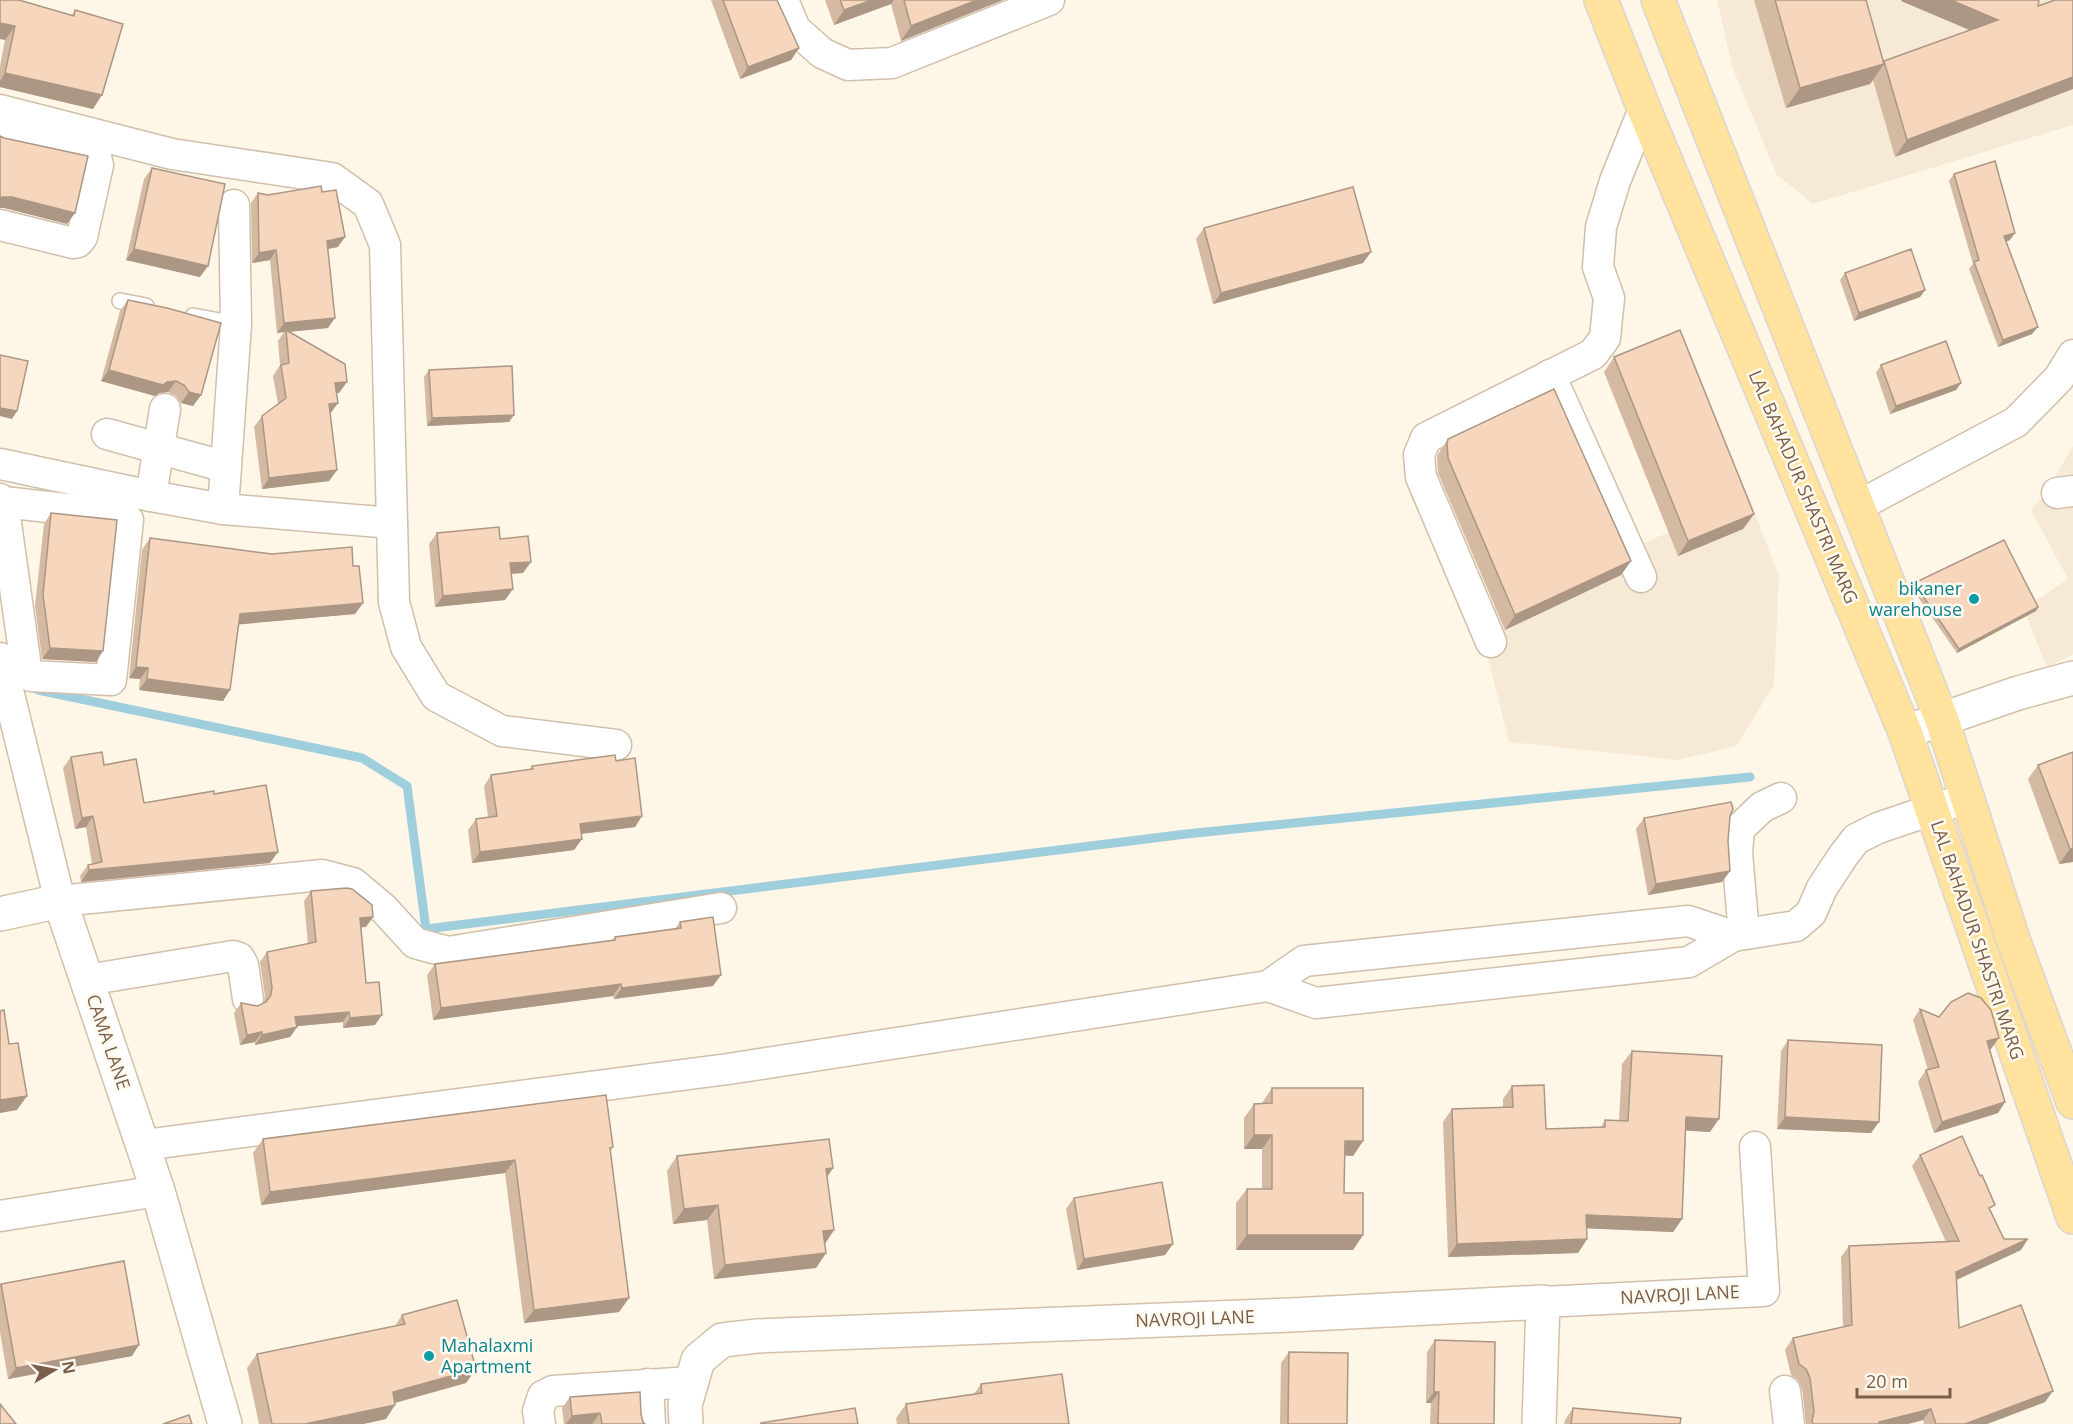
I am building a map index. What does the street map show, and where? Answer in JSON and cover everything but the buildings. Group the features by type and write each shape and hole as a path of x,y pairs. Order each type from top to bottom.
{"main road":[{"name":"LAL BAHADUR SHASTRI MARG","path":"1601,0 1644,109 1905,732 2073,1217"},
{"name":"LAL BAHADUR SHASTRI MARG","path":"1658,0 1942,720 2014,942 2073,1102"}],"street":[{"path":"783,0 795,29 822,53 848,65 892,63 1049,0"},
{"path":"1491,642 1421,477 1419,455 1426,438 1593,354 1605,338 1609,298 1598,267 1602,227 1615,181 1644,109"},
{"path":"0,110 172,154 332,178 368,204 385,245 394,602 406,646 435,696 502,731 616,745"},
{"path":"0,132 95,153 98,165 82,237 78,242 73,243 0,225"},
{"path":"224,508 236,324 234,205"},
{"path":"1858,506 2016,422 2059,378 2073,355"},
{"path":"1550,375 1641,577"},
{"path":"151,496 165,409"},
{"path":"107,434 226,467"},
{"path":"0,464 151,496 224,508 392,523"},
{"path":"2,500 121,515 128,520 111,680 32,676 29,673 2,500"},
{"name":"CAMA LANE","path":"1,663 60,901 144,1145 225,1424"},
{"path":"1905,732 2018,693 2073,678"},
{"path":"1739,935 1737,853 1739,829 1762,807 1781,798"},
{"path":"1268,986 1316,1003 1689,962 1739,935 1796,926 1811,913 1822,888 1856,839 1878,828 1967,798"},
{"path":"0,914 60,901 322,875 353,883 384,909 415,943 448,952 721,908"},
{"path":"144,1145 728,1069 1268,986 1304,961 1688,921 1739,935"},
{"path":"1654,924 1660,965"},
{"path":"1530,937 1533,979"},
{"path":"87,980 233,956 239,958 243,964 248,999"},
{"name":"NAVROJI LANE","path":"686,1424 685,1405 698,1360 722,1340 757,1336 1292,1315 1764,1291 1755,1147"},
{"path":"0,1216 158,1191"},
{"path":"1539,1424 1544,1302"},
{"path":"540,1424 538,1411 543,1396 553,1391 692,1382"},
{"path":"648,1384 650,1424"},
{"path":"1785,1391 1789,1424"}],"lane":[{"path":"120,301 236,324"}],"shaded area":[{"path":"1717,0 2073,0 2073,125 1813,204 1777,175 1733,69"},
{"path":"2073,446 2073,654 2047,667 2023,609 2068,579 2031,510 2045,494"},
{"path":"1749,498 1779,576 1774,685 1736,746 1678,760 1509,742 1477,614"}],"waterway":[{"path":"38,690 362,758 407,786 426,929 1186,834 1750,777"}],"place":[{"name":"bikaner warehouse","path":"1974,599"},
{"name":"Mahalaxmi Apartment","path":"429,1356"}]}
